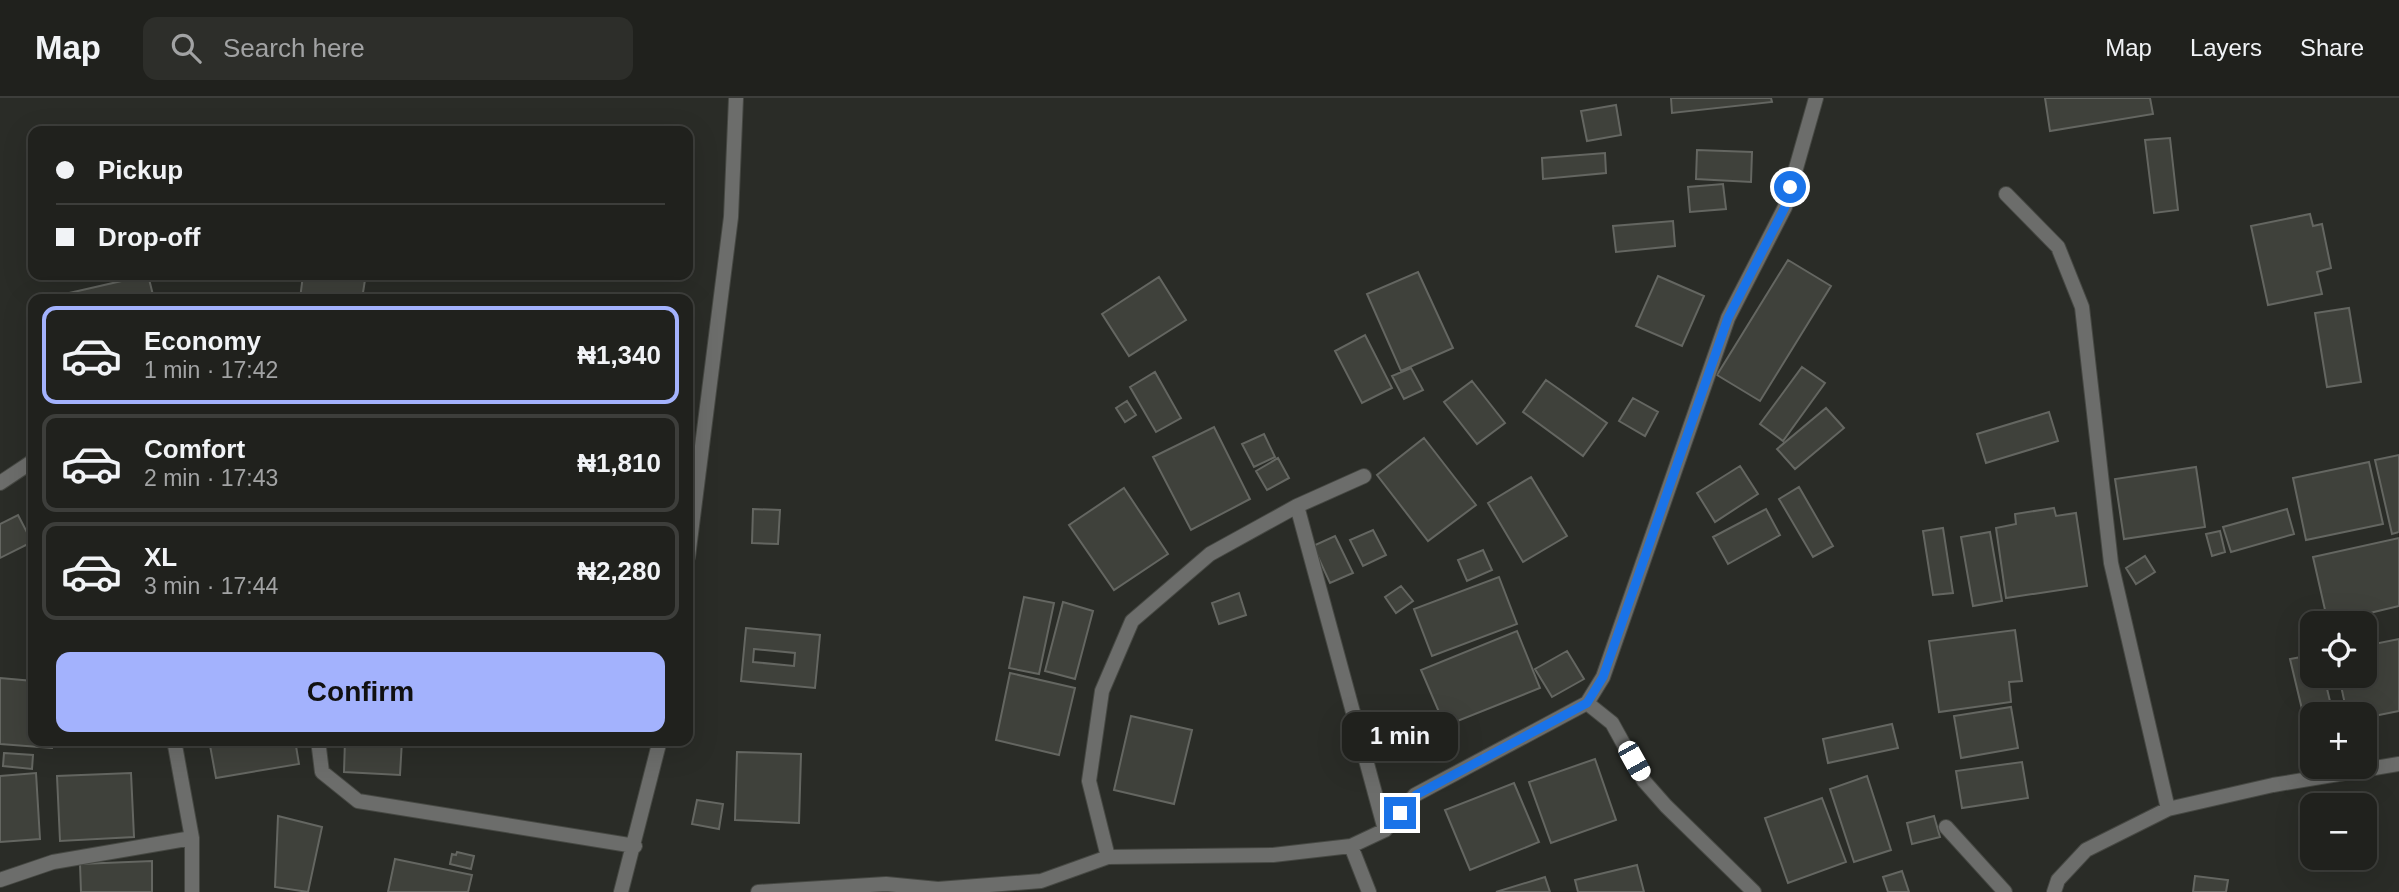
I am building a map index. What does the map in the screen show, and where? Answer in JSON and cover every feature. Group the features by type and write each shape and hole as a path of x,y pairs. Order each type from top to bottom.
{"street":[{"path":"693,517 731,217 736,98"},
{"path":"758,892 886,884 938,889 1041,881 1108,857 1273,855 1351,846 1385,830 1416,795 1587,703 1603,677 1728,318 1785,207 1816,98"},
{"path":"2007,194 2058,247 2082,307 2089,347 2097,454 2111,563 2168,809"},
{"path":"0,483 28,464"},
{"path":"1108,857 1089,781 1102,691 1132,621 1210,554 1297,506 1364,476"},
{"path":"1297,506 1385,830"},
{"path":"1587,703 1612,723 1644,781 1666,806 1754,892"},
{"path":"175,746 192,838 192,892"},
{"path":"319,746 322,772 358,802 635,846"},
{"path":"621,892 659,746"},
{"path":"2054,892 2058,880 2086,850 2168,809 2273,785 2399,764"},
{"path":"1946,827 2005,892"},
{"path":"0,880 53,862 192,838"},
{"path":"1351,846 1369,892"}],"building":[{"path":"1671,98 1771,98 1772,102 1672,113"},
{"path":"2045,98 2150,98 2153,114 2050,131"},
{"path":"1616,105 1621,135 1587,141 1581,111"},
{"path":"2170,138 2178,210 2154,213 2145,140"},
{"path":"1697,150 1752,152 1751,182 1696,179"},
{"path":"1605,153 1606,173 1543,179 1542,158"},
{"path":"1723,184 1726,209 1690,212 1688,187"},
{"path":"2310,214 2313,226 2322,224 2331,268 2317,272 2322,294 2268,305 2251,226"},
{"path":"1673,221 1675,246 1616,252 1613,226"},
{"path":"1788,260 1831,286 1760,401 1717,375"},
{"path":"1418,272 1453,348 1401,371 1367,294"},
{"path":"1658,276 1704,296 1682,346 1636,326"},
{"path":"1159,277 1186,320 1129,356 1102,314"},
{"path":"126,280 149,280 153,294 65,294"},
{"path":"302,280 365,280 363,294 301,294"},
{"path":"2349,308 2361,382 2327,387 2315,313"},
{"path":"1365,335 1392,388 1362,403 1335,351"},
{"path":"1802,367 1825,383 1783,441 1760,424"},
{"path":"1411,368 1423,390 1404,399 1392,376"},
{"path":"1155,372 1181,418 1156,432 1130,387"},
{"path":"1546,380 1607,423 1583,456 1523,412"},
{"path":"1472,381 1505,423 1477,444 1444,402"},
{"path":"1633,398 1658,412 1645,436 1619,421"},
{"path":"1127,401 1136,415 1125,422 1116,408"},
{"path":"1826,408 1844,428 1795,469 1777,449"},
{"path":"2049,412 2058,441 1986,463 1977,434"},
{"path":"1214,427 1250,499 1191,530 1153,457"},
{"path":"1264,434 1275,457 1254,467 1242,444"},
{"path":"1424,438 1476,505 1428,541 1377,475"},
{"path":"2399,455 2399,532 2392,534 2375,460"},
{"path":"1278,458 1289,478 1267,490 1256,471"},
{"path":"2369,462 2383,524 2306,540 2293,478"},
{"path":"1740,466 1758,494 1715,522 1697,493"},
{"path":"2196,467 2205,527 2124,539 2115,479"},
{"path":"1531,477 1567,536 1523,562 1488,503"},
{"path":"1799,487 1833,546 1813,557 1779,499"},
{"path":"1124,488 1168,554 1114,590 1069,525"},
{"path":"2054,508 2056,516 2076,513 2087,586 2006,598 1996,528 2016,524 2015,514"},
{"path":"753,509 780,510 778,544 752,543"},
{"path":"1766,509 1780,535 1728,564 1713,537"},
{"path":"2287,509 2294,534 2231,552 2223,527"},
{"path":"18,515 28,534 28,544 0,558 0,524"},
{"path":"1943,528 1953,593 1933,595 1923,531"},
{"path":"1373,530 1386,555 1363,566 1350,540"},
{"path":"2220,531 2225,552 2212,556 2206,534"},
{"path":"1990,532 2002,601 1973,606 1961,537"},
{"path":"1335,536 1353,573 1330,583 1313,546"},
{"path":"2399,538 2399,606 2377,611 2325,611 2313,557"},
{"path":"1483,550 1492,570 1467,581 1458,560"},
{"path":"2145,556 2155,572 2136,584 2126,568"},
{"path":"1499,577 1517,624 1432,656 1414,609"},
{"path":"1401,586 1413,601 1396,613 1385,597"},
{"path":"1239,593 1246,615 1219,624 1212,603"},
{"path":"1024,597 1054,603 1039,674 1009,668"},
{"path":"1063,602 1093,611 1075,679 1045,671"},
{"path":"746,628 820,635 815,688 741,681","holes":["754,649 795,653 794,666 753,662"]},
{"path":"2015,630 2022,681 2009,682 2011,702 1939,712 1929,641"},
{"path":"1517,631 1540,688 1445,726 1421,670"},
{"path":"2399,639 2399,711 2377,715 2377,702 2344,702 2342,688 2377,688 2377,643"},
{"path":"1567,651 1584,679 1552,697 1535,669"},
{"path":"2300,657 2300,688 2327,688 2330,702 2300,702 2290,659"},
{"path":"1010,673 1075,688 1059,755 996,740"},
{"path":"0,678 28,681 28,746 52,748 0,744"},
{"path":"2011,707 2018,748 1961,758 1954,716"},
{"path":"1131,716 1192,730 1174,804 1114,790"},
{"path":"1892,724 1898,748 1828,763 1823,739"},
{"path":"210,746 296,746 299,764 216,778"},
{"path":"345,746 402,746 400,775 344,772"},
{"path":"737,752 801,754 799,823 735,820"},
{"path":"4,753 33,755 32,769 3,766"},
{"path":"1595,759 1616,820 1551,843 1529,782"},
{"path":"2022,762 2028,798 1962,808 1956,771"},
{"path":"36,773 40,839 0,842 0,776"},
{"path":"131,773 134,837 60,841 57,776"},
{"path":"1867,776 1891,850 1854,862 1830,789"},
{"path":"1514,783 1539,842 1470,870 1445,810"},
{"path":"1822,798 1846,862 1788,883 1765,818"},
{"path":"697,800 723,804 719,829 692,824"},
{"path":"278,816 322,827 308,892 275,887"},
{"path":"1934,816 1940,837 1912,844 1907,823"},
{"path":"457,852 474,856 471,869 450,864 452,854 456,855"},
{"path":"395,859 472,875 468,892 388,892"},
{"path":"152,861 152,892 81,892 80,864"},
{"path":"1637,865 1644,892 1578,892 1575,880"},
{"path":"1902,871 1909,892 1888,892 1883,877"},
{"path":"2195,876 2228,880 2226,892 2193,892"},
{"path":"1545,877 1550,892 1496,892"}],"route":[{"path":"1400,813 1416,795 1587,703 1603,677 1728,318 1785,207 1790,187"}]}
